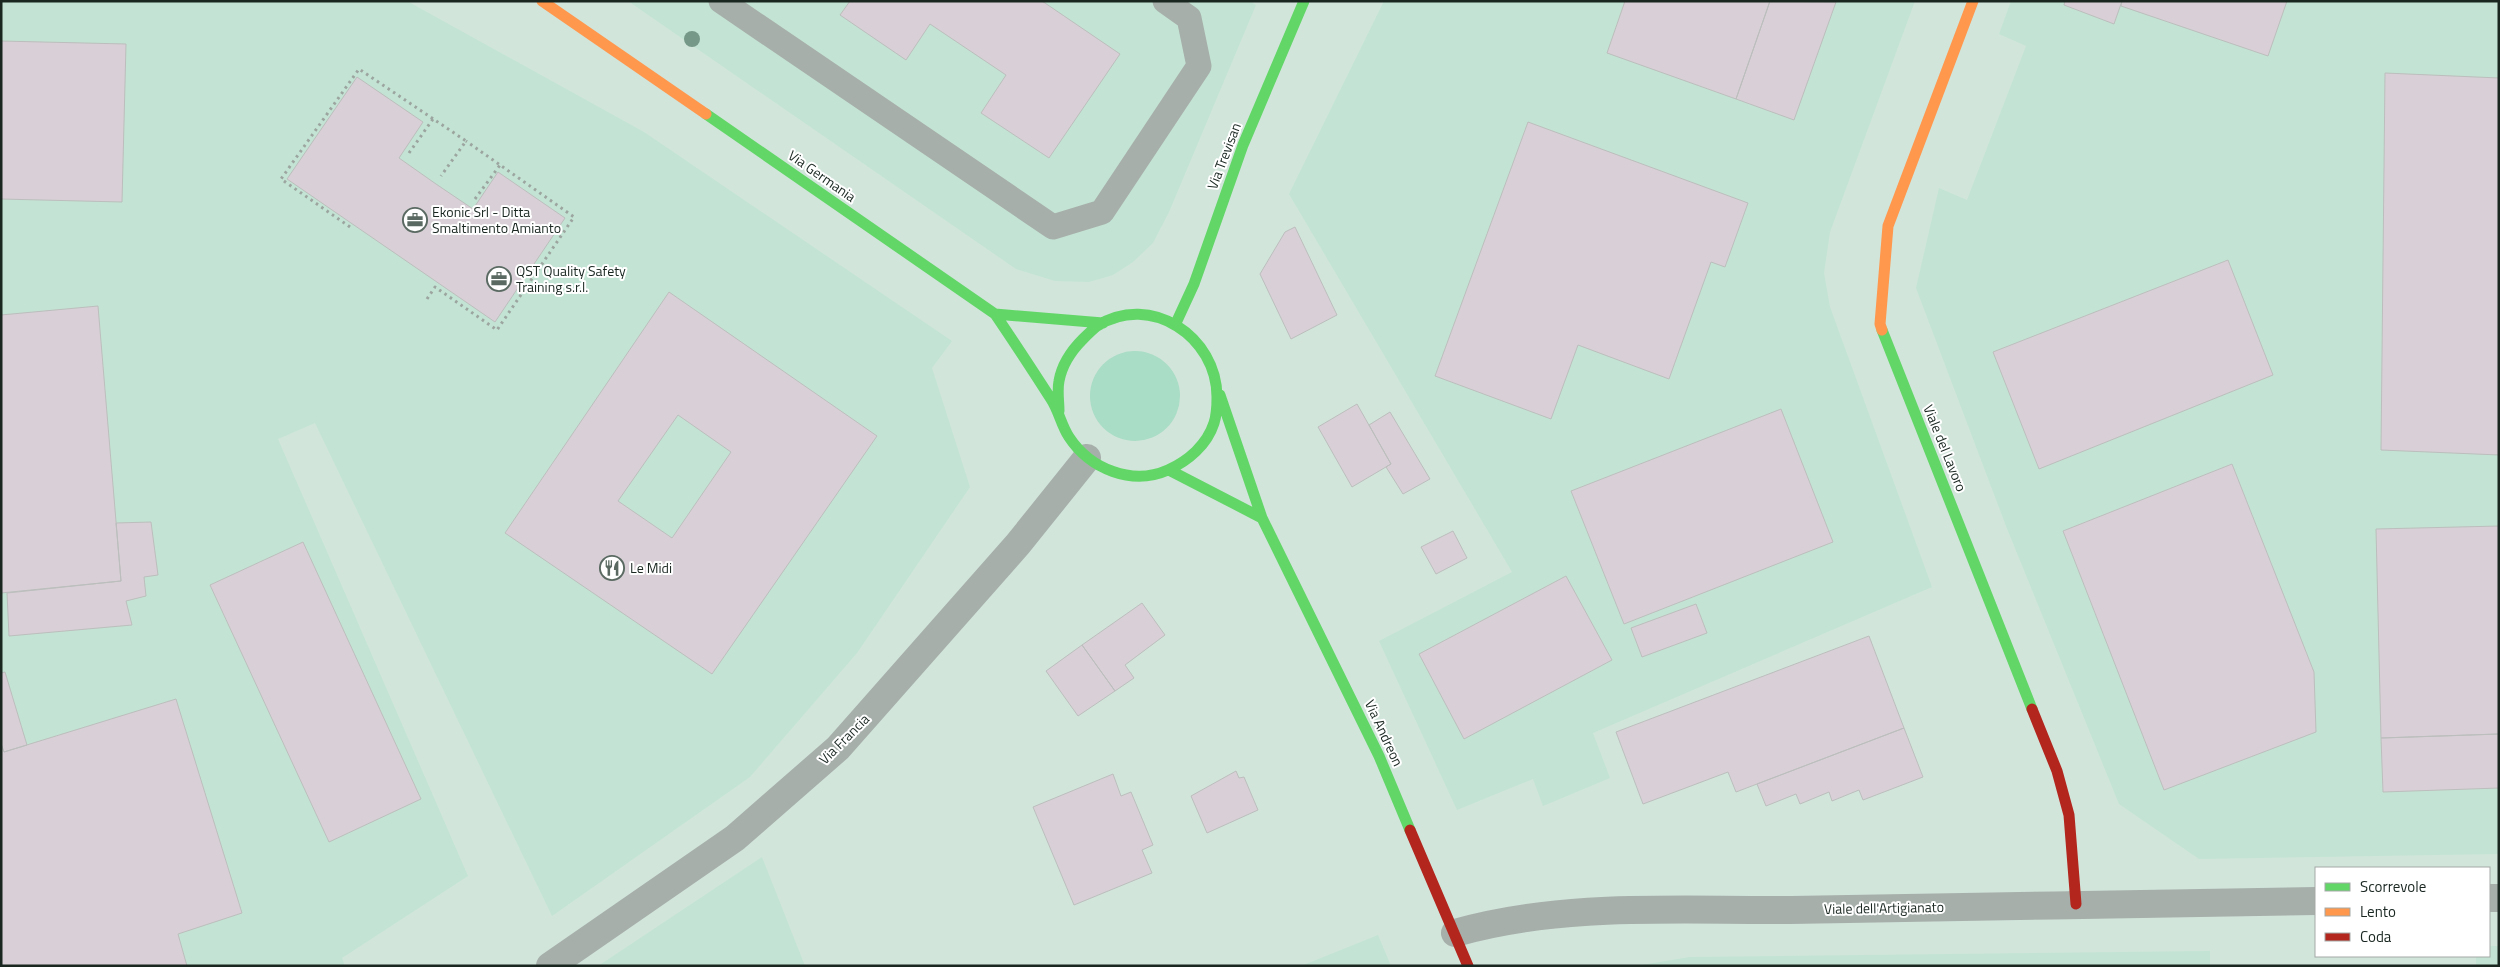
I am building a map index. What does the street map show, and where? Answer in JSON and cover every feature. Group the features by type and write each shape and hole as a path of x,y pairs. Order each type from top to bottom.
{"street":[{"name":"Via Germania","path":"542,1 995,314 1103,323"},
{"name":"Via Trevisan","path":"1176,323 1194,284 1243,145 1304,1"},
{"name":"Viale del Lavoro","path":"1973,1 1888,226 1880,324 2057,771 2069,815 2076,904"},
{"path":"995,314 1059,411 1069,437 1087,458 1105,469 1126,476 1148,476 1169,470 1190,458 1206,440 1216,418 1220,395 1217,373 1208,353 1194,336 1176,323 1152,316 1127,315 1103,323 1082,337 1067,357 1058,383 1059,411"},
{"name":"Via Andreon","path":"1220,395 1262,518 1379,756 1468,966"},
{"name":"Via Francia","path":"550,966 735,838 838,748 1018,544 1087,458"},
{"path":"1169,470 1262,518"},
{"name":"Viale dell'Artigianato","path":"1455,933 1490,923 1536,916 1634,910 1790,910 2315,901"}],"lane":[{"path":"721,1 1053,227 1102,212 1199,66 1190,18 1165,1"}],"path":[{"path":"350,228 281,179 359,69 574,216 496,330 435,287 427,299"},
{"path":"409,153 433,119"},
{"path":"441,176 466,141"},
{"path":"475,199 500,165"}],"shaded area":[{"path":"1,1 407,1 644,132 952,341 932,368 970,487 857,653 750,777 552,916 315,423 278,439 468,876 342,958 345,966 1,966"},
{"path":"628,1 1250,1 1256,5 1169,212 1153,243 1133,262 1113,275 1089,282 1055,281 1016,269"},
{"path":"1384,1 1915,1 1830,232 1824,273 1830,307 1932,587 1593,733 1610,778 1543,806 1533,779 1457,810 1379,641 1512,572 1289,194"},
{"path":"2011,1 2499,1 2499,854 2199,859 2119,804 2006,526 1916,288 1939,188 1967,200 2026,46 1999,34"},
{"path":"1135,351 1152,355 1167,364 1176,379 1180,396 1176,413 1167,428 1152,437 1135,441 1118,437 1103,428 1094,413 1090,396 1094,379 1103,364 1118,355"},
{"path":"762,857 805,966 598,966"},
{"path":"1378,935 1391,966 1301,966"},
{"path":"2490,946 2499,946 2499,966 2476,966 2476,957 2490,957"},
{"path":"2210,951 2210,966 1635,966 1690,957"}],"building":[{"path":"850,1 1042,1 1120,54 1049,158 981,113 1006,75 930,24 906,60 840,15"},
{"path":"1625,1 1770,1 1736,99 1607,53"},
{"path":"1770,1 1836,2 1794,120 1736,99"},
{"path":"2065,1 2122,1 2114,24 2064,5"},
{"path":"2122,1 2287,1 2268,56 2121,6"},
{"path":"1,41 126,44 122,202 1,199"},
{"path":"2385,73 2499,78 2499,455 2381,450"},
{"path":"357,77 423,122 399,158 436,184 473,209 498,172 565,218 495,322 287,179"},
{"path":"1528,122 1748,203 1725,267 1711,262 1669,379 1578,345 1551,419 1435,376"},
{"path":"1295,227 1337,315 1291,339 1260,274 1285,232"},
{"path":"2228,260 2273,375 2039,469 1993,352"},
{"path":"669,292 877,436 712,674 505,533","holes":["678,415 731,452 672,538 618,501"]},
{"path":"98,306 121,581 1,593 1,315"},
{"path":"1357,404 1391,464 1352,487 1318,427"},
{"path":"1781,409 1833,542 1624,624 1571,491"},
{"path":"1390,412 1430,479 1403,494 1386,467 1391,464 1369,425"},
{"path":"2232,464 2314,672 2316,732 2164,790 2063,531"},
{"path":"151,522 158,575 144,577 146,596 126,601 132,625 9,636 7,593 121,581 116,523"},
{"path":"2499,526 2499,734 2381,738 2376,529"},
{"path":"1453,531 1467,558 1436,574 1421,547"},
{"path":"303,542 421,799 329,842 210,585"},
{"path":"1566,576 1612,660 1464,739 1419,654"},
{"path":"1142,603 1165,635 1125,665 1134,678 1115,691 1082,645"},
{"path":"1696,604 1707,633 1642,657 1631,628"},
{"path":"1869,636 1904,728 1736,792 1728,772 1643,804 1616,732"},
{"path":"1082,645 1115,691 1078,716 1046,671"},
{"path":"5,672 27,745 4,752 1,744 1,673"},
{"path":"176,699 242,913 178,934 187,966 1,966 1,744 4,752"},
{"path":"1904,728 1923,777 1863,800 1859,790 1832,801 1829,792 1800,804 1796,794 1766,806 1757,784"},
{"path":"2499,734 2499,788 2383,792 2381,738"},
{"path":"1236,771 1239,778 1244,777 1258,810 1207,833 1191,796"},
{"path":"1113,774 1121,796 1131,792 1153,845 1142,850 1152,873 1074,905 1033,807"}],"traffic: fast":[{"path":"1176,323 1194,284 1243,145 1304,1"},
{"path":"706,114 995,314 1103,323"},
{"path":"995,314 1051,399 1069,437 1088,458 1113,472 1140,476 1154,474 1168,470 1196,451 1207,438 1215,420 1217,397 1214,375 1206,356 1193,339 1177,326 1159,318 1139,314 1118,317 1097,326 1071,353 1062,369 1059,381 1059,411"},
{"path":"1882,330 2032,709"},
{"path":"1220,395 1262,518 1379,756 1410,830"},
{"path":"1169,470 1262,518"}],"traffic: slow":[{"path":"542,1 706,114"},
{"path":"1882,330 1880,324 1888,226 1973,1"}],"traffic: jam":[{"path":"2032,709 2057,771 2069,815 2076,904"},
{"path":"1410,830 1468,966"}],"place":[{"name":"Ekonic Srl - Ditta Smaltimento Amianto","path":"415,220"},
{"name":"QST Quality Safety Training s.r.l.","path":"499,279"},
{"name":"Le Midi","path":"612,568"}]}
